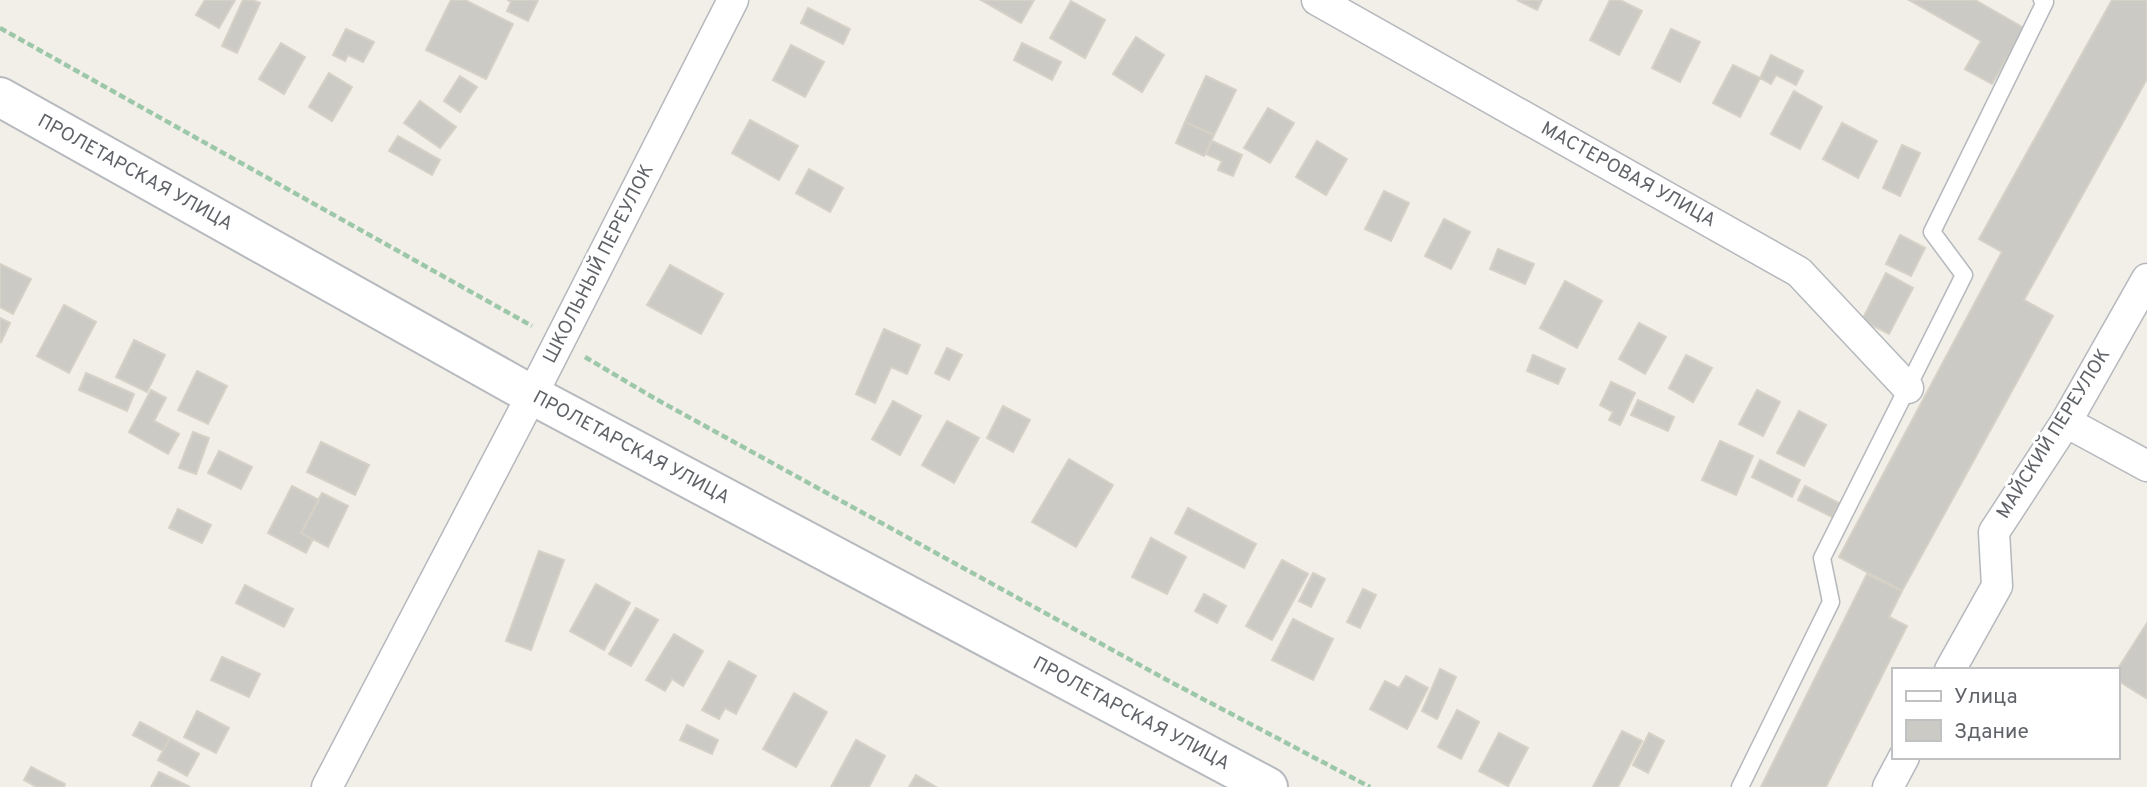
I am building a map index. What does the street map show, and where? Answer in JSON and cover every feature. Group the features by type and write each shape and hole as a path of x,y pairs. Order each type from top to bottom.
{"street":[{"name":"ШКОЛЬНЫЙ ПЕРЕУЛОК","path":"327,787 532,395 733,0"},
{"name":"МАСТЕРОВАЯ УЛИЦА","path":"1317,0 1799,272 1908,388"},
{"name":"ПРОЛЕТАРСКАЯ УЛИЦА","path":"0,97 532,395 1268,787"},
{"name":"МАЙСКИЙ ПЕРЕУЛОК","path":"1951,668 1997,586 1994,532 2066,422 2147,278"},
{"path":"2066,422 2147,466"},
{"path":"1888,787 1903,759"}],"lane":[{"path":"1740,787 1831,602 1822,558 1964,275 1932,232 2045,2 2042,0"}],"path":[{"path":"0,28 559,341 654,398 1167,680 1370,787"}],"building":[{"path":"205,0 235,0 219,28 196,15"},
{"path":"243,0 260,3 237,53 222,46"},
{"path":"451,0 465,0 513,24 486,79 426,50"},
{"path":"508,0 538,0 528,21 507,11 511,2"},
{"path":"981,0 1034,0 1021,23"},
{"path":"1517,0 1542,0 1537,10"},
{"path":"1610,0 1620,0 1642,11 1619,55 1590,40"},
{"path":"1909,0 1975,0 2024,28 1992,84 1965,69 1981,41"},
{"path":"2112,0 2147,0 2147,79 2024,300 2053,316 1902,591 1839,557 2002,252 1979,239"},
{"path":"1071,1 1105,20 1085,58 1050,38"},
{"path":"808,8 850,29 843,44 801,23"},
{"path":"346,29 374,42 363,62 348,55 345,61 333,55"},
{"path":"1671,29 1700,42 1680,82 1652,68"},
{"path":"1136,37 1164,55 1142,92 1113,74"},
{"path":"281,43 305,57 284,94 259,79"},
{"path":"1022,43 1061,62 1052,80 1014,60"},
{"path":"791,45 824,62 805,97 773,80"},
{"path":"1771,55 1803,71 1796,85 1776,75 1771,84 1760,78"},
{"path":"1733,65 1760,78 1740,117 1713,103"},
{"path":"329,73 352,87 332,121 309,107"},
{"path":"460,76 477,87 460,112 444,101"},
{"path":"1206,76 1236,90 1214,135 1185,122"},
{"path":"1794,91 1822,107 1800,149 1771,134"},
{"path":"420,101 456,127 440,148 404,123"},
{"path":"1268,108 1294,123 1270,163 1244,148"},
{"path":"750,120 798,146 779,180 732,153"},
{"path":"1185,122 1214,135 1204,156 1176,143"},
{"path":"1842,123 1877,141 1858,178 1823,159"},
{"path":"398,136 440,160 432,175 389,151"},
{"path":"1212,141 1242,155 1233,176 1218,170 1222,161 1206,154"},
{"path":"1317,141 1347,159 1326,195 1296,177"},
{"path":"1902,145 1920,153 1900,196 1883,188"},
{"path":"809,169 843,188 830,212 796,193"},
{"path":"1384,191 1409,203 1391,241 1365,229"},
{"path":"1444,219 1470,232 1451,269 1425,256"},
{"path":"1900,235 1925,248 1911,276 1886,264"},
{"path":"1498,249 1534,264 1525,284 1490,269"},
{"path":"0,264 31,279 13,314 0,307"},
{"path":"670,265 723,294 701,334 647,305"},
{"path":"1886,273 1913,288 1889,334 1862,320"},
{"path":"1565,281 1602,301 1577,348 1540,328"},
{"path":"64,305 96,322 69,373 37,356"},
{"path":"0,318 10,323 1,342 0,341"},
{"path":"1639,323 1666,337 1645,374 1619,359"},
{"path":"884,329 920,345 907,374 891,367 875,403 856,394"},
{"path":"134,340 165,355 147,392 116,377"},
{"path":"947,348 962,355 949,380 935,373"},
{"path":"1533,355 1565,369 1558,384 1527,371"},
{"path":"1686,355 1712,368 1693,402 1669,388"},
{"path":"197,371 227,386 208,424 178,410"},
{"path":"86,373 134,394 127,411 79,390"},
{"path":"1611,382 1635,393 1620,425 1609,420 1613,412 1600,405"},
{"path":"151,390 166,398 154,421 179,434 168,454 129,432"},
{"path":"1757,390 1780,402 1763,436 1739,424"},
{"path":"1638,400 1674,417 1668,431 1631,415"},
{"path":"893,401 921,416 900,455 872,439"},
{"path":"1003,406 1030,420 1013,452 987,438"},
{"path":"1799,411 1826,425 1804,466 1777,453"},
{"path":"947,421 979,438 954,483 922,465"},
{"path":"193,432 209,438 196,474 179,468"},
{"path":"1720,441 1753,456 1736,495 1702,480"},
{"path":"321,442 369,465 355,495 307,472"},
{"path":"219,451 252,467 241,489 208,473"},
{"path":"1069,459 1113,485 1076,547 1032,522"},
{"path":"1760,460 1800,480 1792,497 1752,477"},
{"path":"292,486 319,500 301,533 313,539 306,553 268,533"},
{"path":"1805,486 1839,503 1832,517 1798,500"},
{"path":"322,493 348,506 328,547 301,533"},
{"path":"1188,508 1256,544 1244,568 1175,533"},
{"path":"178,509 211,525 202,543 169,528"},
{"path":"1151,538 1186,557 1167,594 1132,577"},
{"path":"539,551 564,560 531,650 506,641"},
{"path":"1282,560 1308,574 1272,640 1246,626"},
{"path":"1313,573 1325,579 1311,607 1299,601"},
{"path":"1867,574 1902,591 1889,617 1907,626 1826,787 1761,787"},
{"path":"596,584 630,603 604,650 570,631"},
{"path":"245,585 293,609 284,627 236,603"},
{"path":"1363,589 1376,595 1360,628 1347,622"},
{"path":"1204,594 1226,606 1217,623 1195,611"},
{"path":"636,608 658,620 631,666 609,654"},
{"path":"1293,619 1333,639 1313,680 1272,660"},
{"path":"2147,623 2146,698 2119,681 2118,668"},
{"path":"674,634 703,651 683,686 672,679 665,691 646,680"},
{"path":"222,657 260,674 249,697 211,680"},
{"path":"729,661 756,676 736,714 725,708 719,719 702,710"},
{"path":"1440,669 1456,677 1437,719 1422,711"},
{"path":"1406,676 1428,688 1407,729 1370,709 1385,681 1399,688"},
{"path":"794,693 827,712 796,767 763,749"},
{"path":"1457,710 1479,722 1461,759 1438,747"},
{"path":"197,711 229,728 216,753 184,737"},
{"path":"140,722 170,738 163,751 133,735"},
{"path":"687,725 718,740 712,754 680,740"},
{"path":"1622,731 1642,741 1618,787 1593,787"},
{"path":"1499,733 1528,748 1508,786 1479,771"},
{"path":"1649,733 1664,741 1648,773 1633,765"},
{"path":"170,738 199,754 187,776 158,760"},
{"path":"856,740 885,756 869,787 831,787"},
{"path":"31,767 65,784 64,787 37,787 24,780"},
{"path":"159,772 190,787 151,787"},
{"path":"916,775 936,787 909,787"}]}
